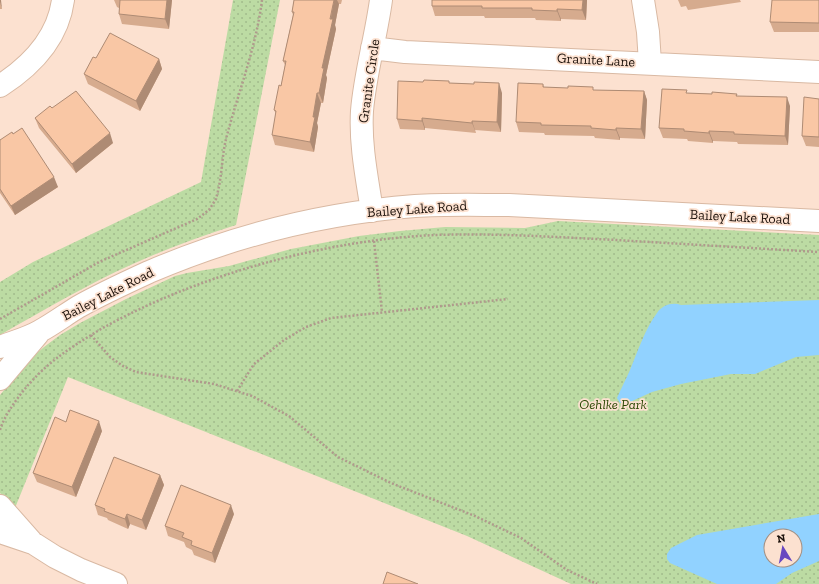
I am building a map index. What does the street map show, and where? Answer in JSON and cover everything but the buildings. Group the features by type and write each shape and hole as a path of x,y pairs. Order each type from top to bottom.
{"street":[{"path":"0,86 18,74 34,60 41,51 53,31 63,0"},
{"name":"Granite Circle","path":"372,211 364,158 362,128 365,88 381,0"},
{"path":"643,0 648,32 650,63"},
{"name":"Granite Lane","path":"372,48 405,52 819,72"},
{"name":"Bailey Lake Road","path":"0,347 39,332 79,307 119,286 199,252 238,239 284,227 372,211 437,205 509,205 819,221"},
{"name":"Bailey Lake Road","path":"0,379 39,332"},
{"path":"0,506 33,544"},
{"path":"0,532 33,544 54,557 116,584"}],"path":[{"path":"0,319 99,262 139,243 187,224 197,219 208,210 216,199 226,140 249,64 258,28 262,0"},
{"path":"0,430 8,411 36,375 61,354 91,335 153,303 220,278 286,257 374,241 433,235 505,234 819,252"},
{"path":"374,241 382,312"},
{"path":"237,390 254,364 284,340 306,327 331,318 508,299"},
{"path":"91,335 110,356 123,366 136,372 214,384 237,390 252,396 289,416 338,457 391,483 475,516 521,538 568,570 597,584"}],"green space":[{"path":"233,0 280,0 236,225 172,247 118,271 0,335 0,282 33,262 201,182"},
{"name":"Oehlke Park","path":"558,221 819,235 819,584 571,584 467,536 68,377 15,508 0,493 0,395 29,360 60,335 80,323 175,276 229,266 291,249 359,236 445,227 525,228"}],"water":[{"path":"819,300 819,355 796,357 755,374 731,374 681,384 652,392 630,402 620,403 617,398 649,326 659,310 665,306 675,304"},
{"path":"819,514 819,561 792,573 776,584 717,584 670,563 667,559 667,554 671,548 697,535"}]}
